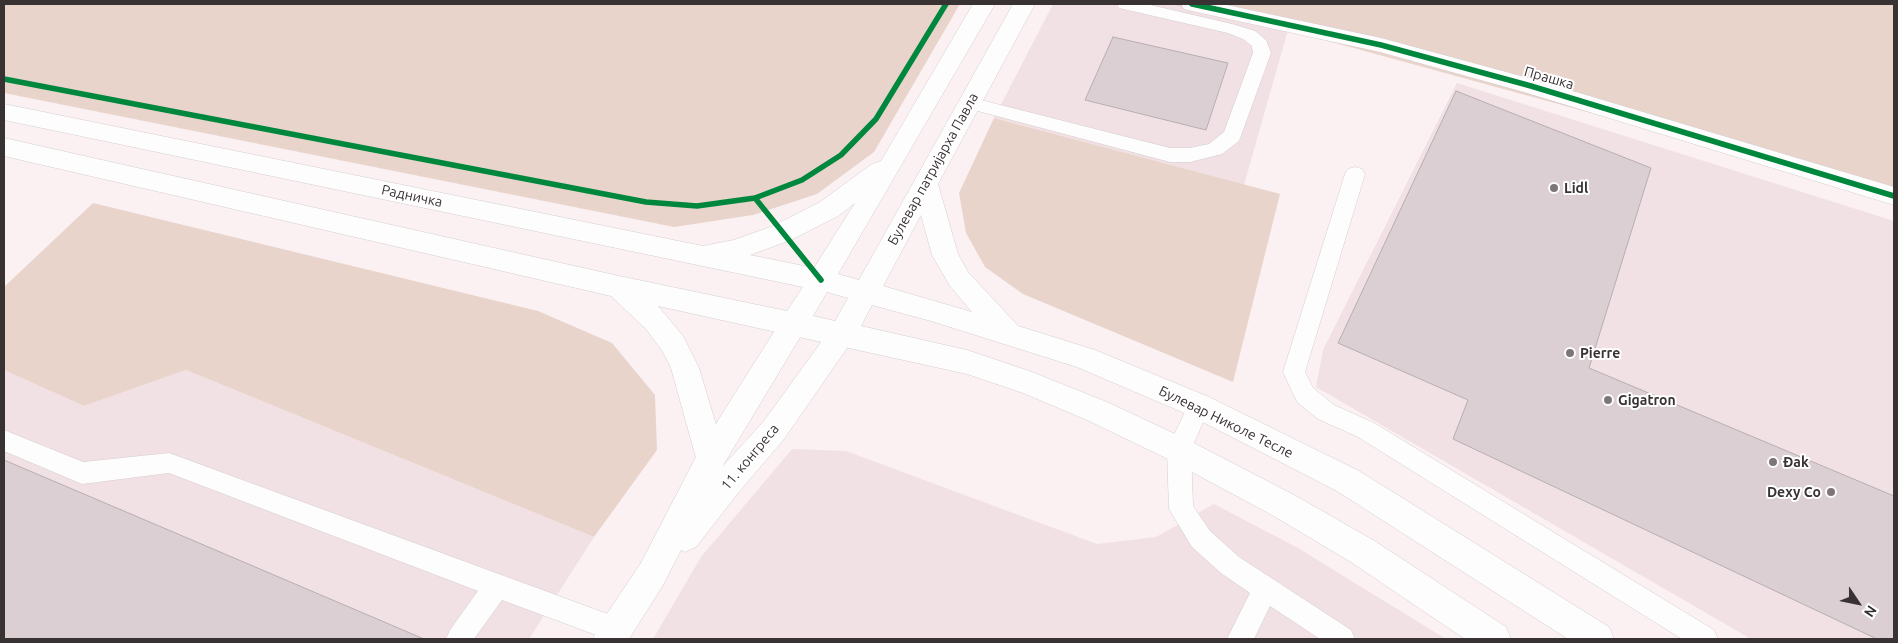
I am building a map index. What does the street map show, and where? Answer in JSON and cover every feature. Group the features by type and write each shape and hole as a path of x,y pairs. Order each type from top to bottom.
{"main road":[{"path":"794,324 894,160 984,4"},
{"name":"Булевар патријарха Павла","path":"842,335 1024,4"},
{"name":"Прашка","path":"1192,4 1218,17 1381,45 1531,86 1894,196"},
{"name":"Радничка","path":"4,112 821,280"},
{"path":"4,148 619,287 967,362 1032,384 1097,410 1180,450 1283,505 1362,551 1494,639"},
{"path":"695,255 736,250 782,233 829,209 894,160"},
{"path":"925,183 945,255 959,279 1009,334"},
{"name":"Булевар Николе Тесле","path":"821,280 866,291 1085,358 1199,406 1348,481 1597,639"},
{"path":"619,287 656,321 673,344 685,368 699,422 711,458"},
{"name":"11. конгреса","path":"613,635 652,574 711,458 794,324"},
{"name":"11. конгреса","path":"652,574 687,534 727,483 774,430 842,335"}],"lane":[{"path":"969,103 1170,155 1190,155 1215,149 1232,136 1262,53 1260,44 1249,35 1218,17 1125,4"},
{"path":"1355,174 1294,372 1305,395 1326,412 1366,430 1705,639"},
{"path":"1199,406 1180,450 1180,509 1201,539 1230,565 1342,639"},
{"path":"4,440 82,473 168,463 496,586 613,635"},
{"path":"460,639 496,586"},
{"path":"1240,639 1265,589"}],"shaded area":[{"path":"4,4 960,4 874,152 817,194 753,215 674,227 4,93"},
{"path":"1053,4 1168,4 1288,30 1244,185 994,118"},
{"path":"1168,4 1894,4 1894,196 1288,30"},
{"path":"1457,83 1894,221 1894,639 1751,639 1316,387 1323,350"},
{"path":"994,118 1280,194 1233,382 1023,294 985,267 966,233 959,193"},
{"path":"93,203 538,311 612,343 655,395 657,450 594,537 186,370 84,406 4,370 4,287"},
{"path":"4,370 84,406 186,370 594,537 529,639 4,639"},
{"path":"792,449 846,451 1097,544 1156,537 1214,504 1298,548 1446,639 653,639 701,557"}],"building":[{"path":"1113,37 1228,63 1206,130 1085,100"},
{"path":"1456,91 1651,168 1589,368 1894,496 1894,639 1877,639 1453,439 1468,400 1338,343"},
{"path":"4,460 199,543 424,639 4,639"}],"cycle path":[{"path":"4,79 646,202 697,206 755,198 802,180 841,155 876,119 946,4"},
{"path":"1192,4 1381,45 1531,86 1894,196"},
{"path":"755,198 821,280"}],"place":[{"name":"Lidl","path":"1554,188"},
{"name":"Pierre","path":"1570,353"},
{"name":"Gigatron","path":"1608,400"},
{"name":"Đak","path":"1773,462"},
{"name":"Dexy Co","path":"1831,492"}]}
